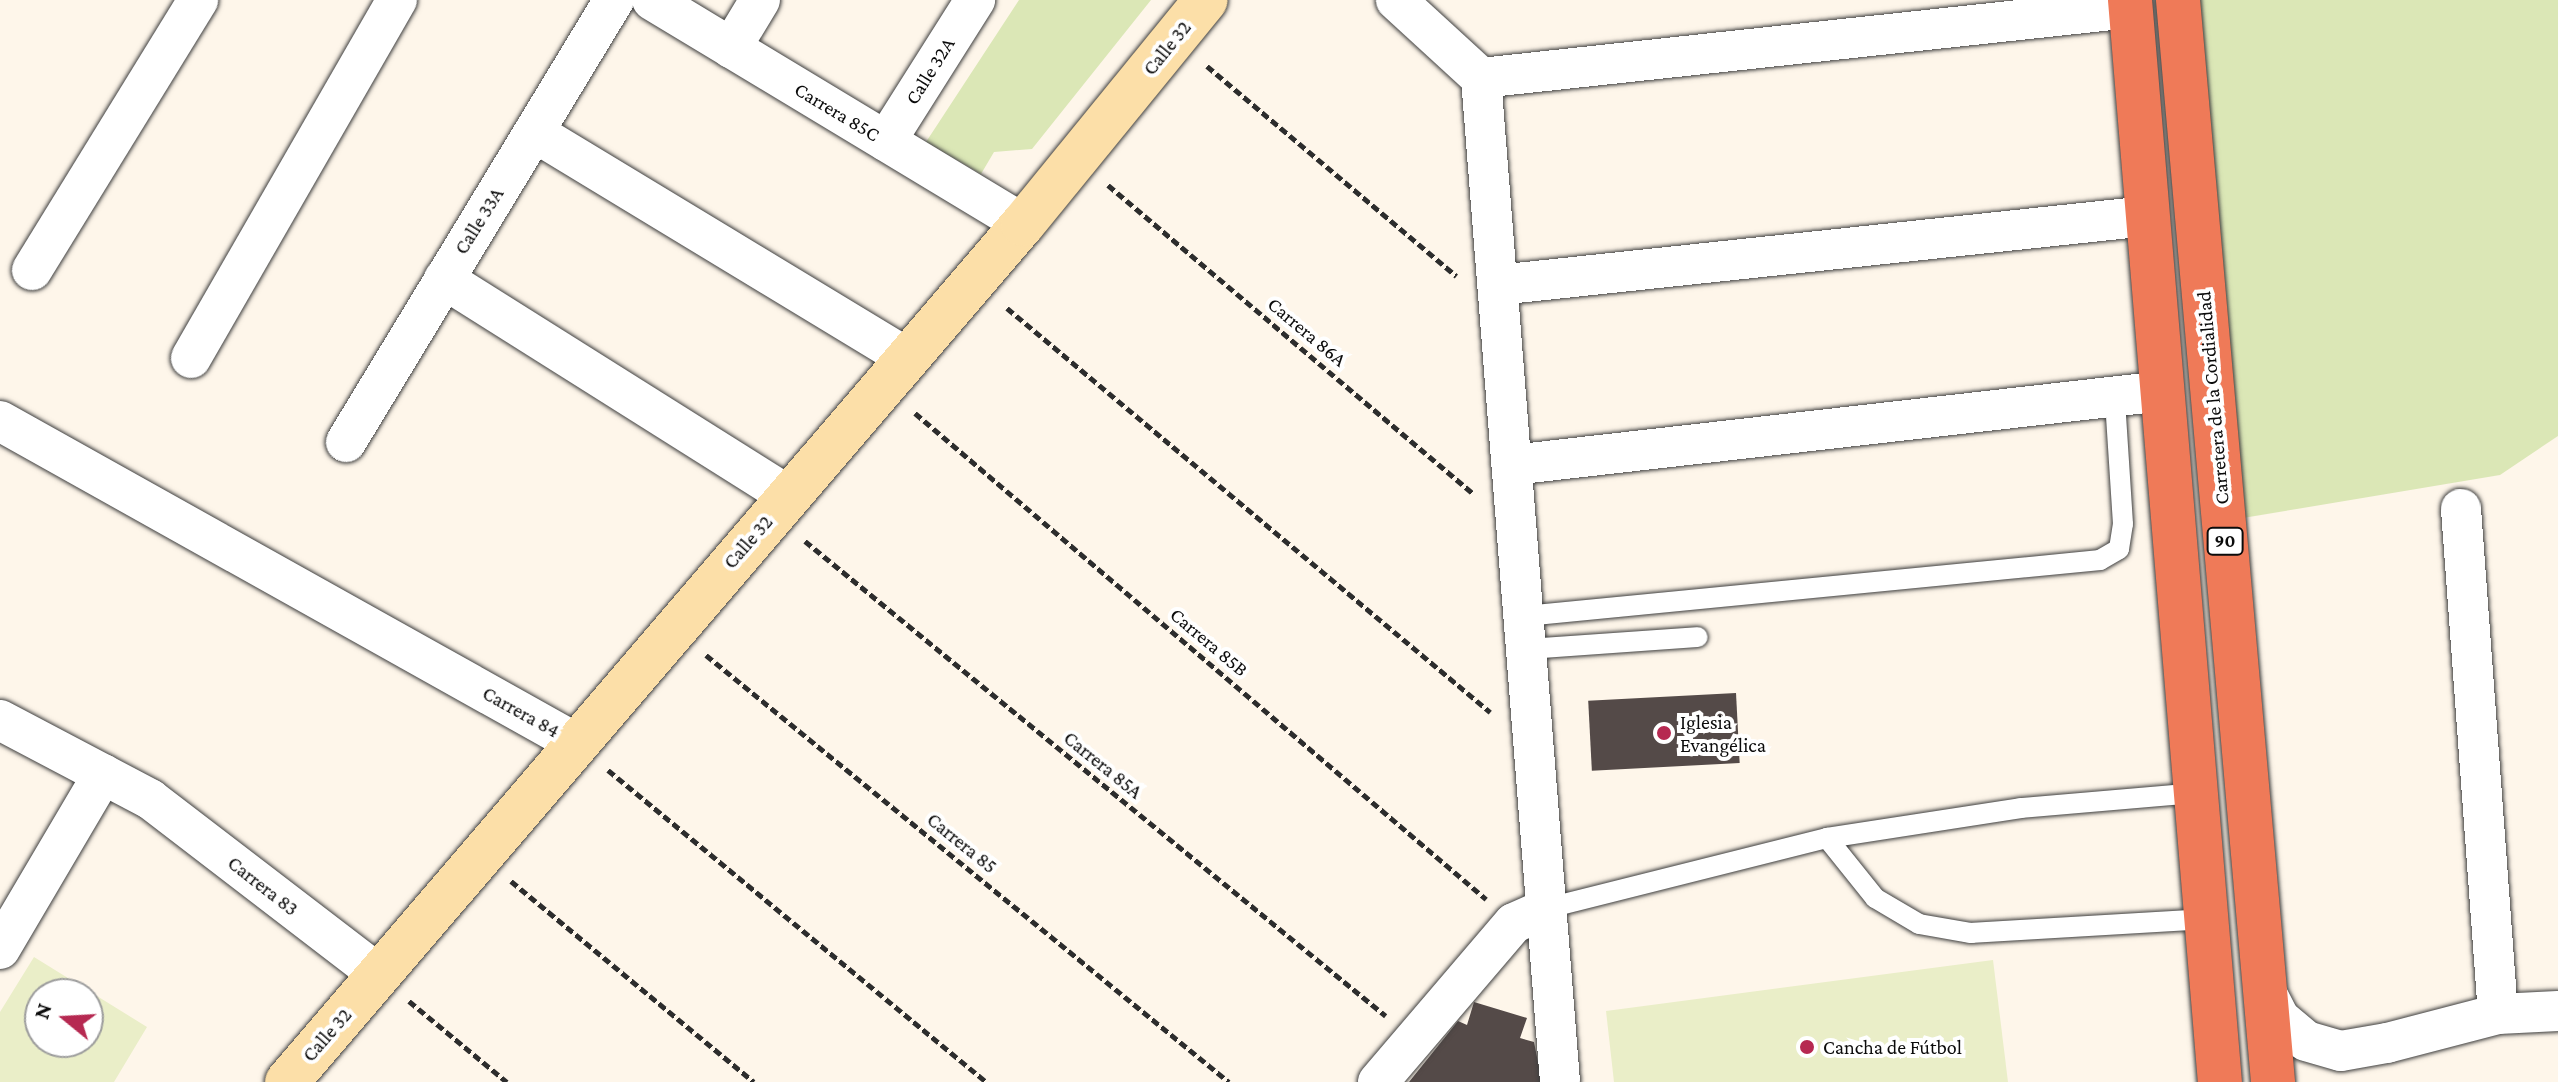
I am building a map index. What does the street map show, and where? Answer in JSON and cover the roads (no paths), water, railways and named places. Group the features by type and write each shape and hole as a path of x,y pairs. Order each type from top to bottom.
{"highway":[{"name":"Carretera de la Cordialidad","path":"2178,0 2273,1082"},
{"name":"90","path":"2130,4 2220,1082"}],"street":[{"path":"32,270 198,0"},
{"path":"191,358 397,0"},
{"name":"Calle 33A","path":"346,442 614,0"},
{"name":"Carrera 85C","path":"652,0 1023,224"},
{"path":"731,48 760,0"},
{"name":"Calle 32A","path":"886,141 975,0"},
{"name":"Calle 32","path":"287,1082 972,279 1023,224 1206,0"},
{"path":"1396,0 1481,78 1533,748 1531,915 1560,1082"},
{"path":"1481,78 2130,4"},
{"path":"534,132 894,371"},
{"path":"1499,299 2148,216"},
{"path":"444,279 780,505"},
{"path":"1512,465 2115,399 2162,391"},
{"name":"Carrera 84","path":"0,421 576,743"},
{"path":"2461,509 2498,1014"},
{"name":"Carrera 83","path":"0,720 150,799 379,975"},
{"path":"0,949 103,774"},
{"path":"1378,1082 1414,1039 1531,915"},
{"path":"2263,986 2279,1018 2306,1041 2341,1051 2498,1014 2558,1011"},
{"path":"2326,1082 2376,1045"}],"lane":[{"path":"1526,633 2100,560 2119,549 2123,524 2115,399"},
{"path":"1526,633 1698,637"},
{"path":"1531,915 1827,838 2021,808 2196,793"},
{"path":"1827,838 1875,898 1919,924 1971,933 2206,919"}],"place":[{"name":"Iglesia Evangélica","path":"1664,733"},
{"name":"Cancha de Fútbol","path":"1807,1047"}]}
